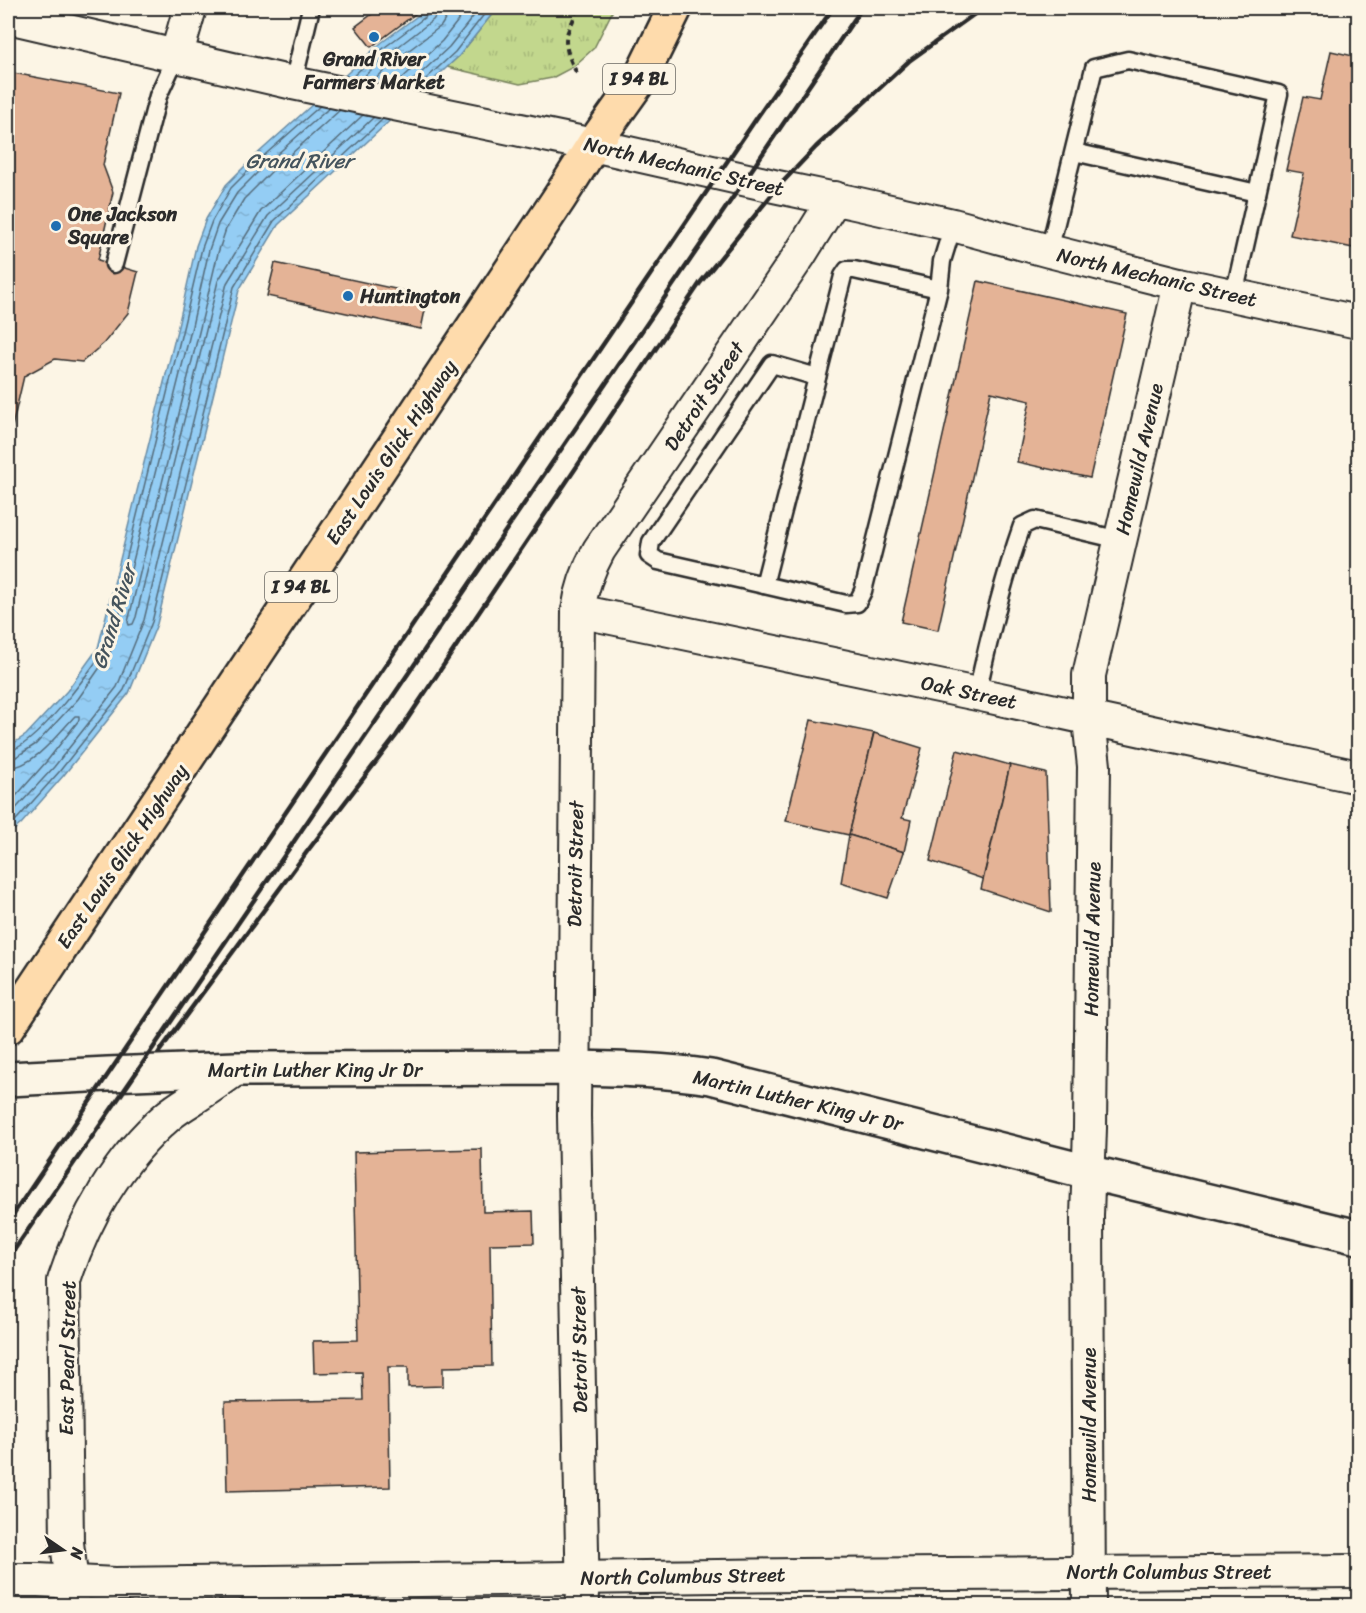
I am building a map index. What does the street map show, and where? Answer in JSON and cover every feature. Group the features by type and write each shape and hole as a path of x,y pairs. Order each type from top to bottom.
{"main road":[{"name":"I 94 BL","path":"593,145 640,79 675,8"},
{"name":"East Louis Glick Highway","path":"8,1027 593,145"}],"street":[{"path":"176,57 190,8"},
{"name":"North Mechanic Street","path":"8,16 294,83 835,198 953,225 1180,284 1359,321"},
{"name":"Detroit Street","path":"583,1592 574,1068 580,592 599,550 799,256 835,198"},
{"name":"Homewild Avenue","path":"1089,1605 1088,1172 1094,766 1089,719 1089,675 1180,284"},
{"name":"Oak Street","path":"578,611 1359,777"},
{"name":"Martin Luther King Jr Dr","path":"8,1079 236,1069 574,1068 686,1073 711,1077 1088,1172 1359,1237"},
{"name":"East Pearl Street","path":"73,1594 67,1543 64,1281 73,1253 104,1191 131,1154 169,1114 236,1069"},
{"name":"North Columbus Street","path":"8,1580 38,1580 73,1594 115,1584 583,1592 1089,1573 1359,1571"}],"lane":[{"path":"294,83 311,8"},
{"path":"114,264 158,96 176,57"},
{"path":"1049,251 1094,68 1128,60 1256,88 1279,94 1234,295"},
{"path":"1074,152 1257,193"},
{"path":"817,377 772,364 651,542 649,555 657,561 846,604 857,603 863,591 939,289 942,261 953,225"},
{"path":"764,585 843,276 847,270 854,270 939,289"},
{"path":"976,694 1022,525 1035,520 1120,540"}],"path":[{"path":"576,8 566,37 570,61 578,75"}],"green space":[{"path":"497,8 614,8 594,48 573,67 552,78 520,84 447,67 459,56"}],"water":[{"name":"Grand River","path":"428,8 497,8 459,56 278,225 239,290 157,624 129,693 64,775 21,824 8,835 8,747 26,735 67,691 98,648 196,246 206,219 226,185 255,156 381,43"}],"building":[{"name":"Grand River Farmers Market","path":"380,8 423,8 371,47 355,27"},
{"path":"1331,51 1358,57 1358,249 1290,235 1304,173 1286,170 1303,97 1320,100"},
{"name":"One Jackson Square","path":"8,72 119,93 103,165 113,192 98,260 138,272 128,313 104,343 82,362 55,359 24,376 8,444"},
{"name":"Huntington","path":"275,263 428,296 421,329 267,296"},
{"path":"978,281 1127,314 1090,478 1017,462 1030,401 991,392 938,630 901,622"},
{"path":"811,720 874,733 849,835 786,821"},
{"path":"874,733 922,748 902,818 911,820 904,852 849,835"},
{"path":"957,750 1010,765 983,879 930,861"},
{"path":"1010,765 1046,773 1051,912 981,889"},
{"path":"849,835 904,852 888,898 841,883"},
{"path":"482,1149 483,1212 533,1211 534,1243 490,1244 492,1366 443,1367 443,1386 408,1387 408,1367 388,1367 390,1487 227,1491 225,1402 363,1400 362,1372 314,1373 313,1341 358,1340 354,1152"}],"railway":[{"path":"8,1222 833,8"},
{"path":"8,1259 862,8"},
{"path":"159,1052 309,849 396,736 700,283 778,187 816,147 909,61 983,8"}],"place":[{"name":"Grand River Farmers Market","path":"374,37"},
{"name":"One Jackson Square","path":"56,226"},
{"name":"Huntington","path":"348,296"}]}
